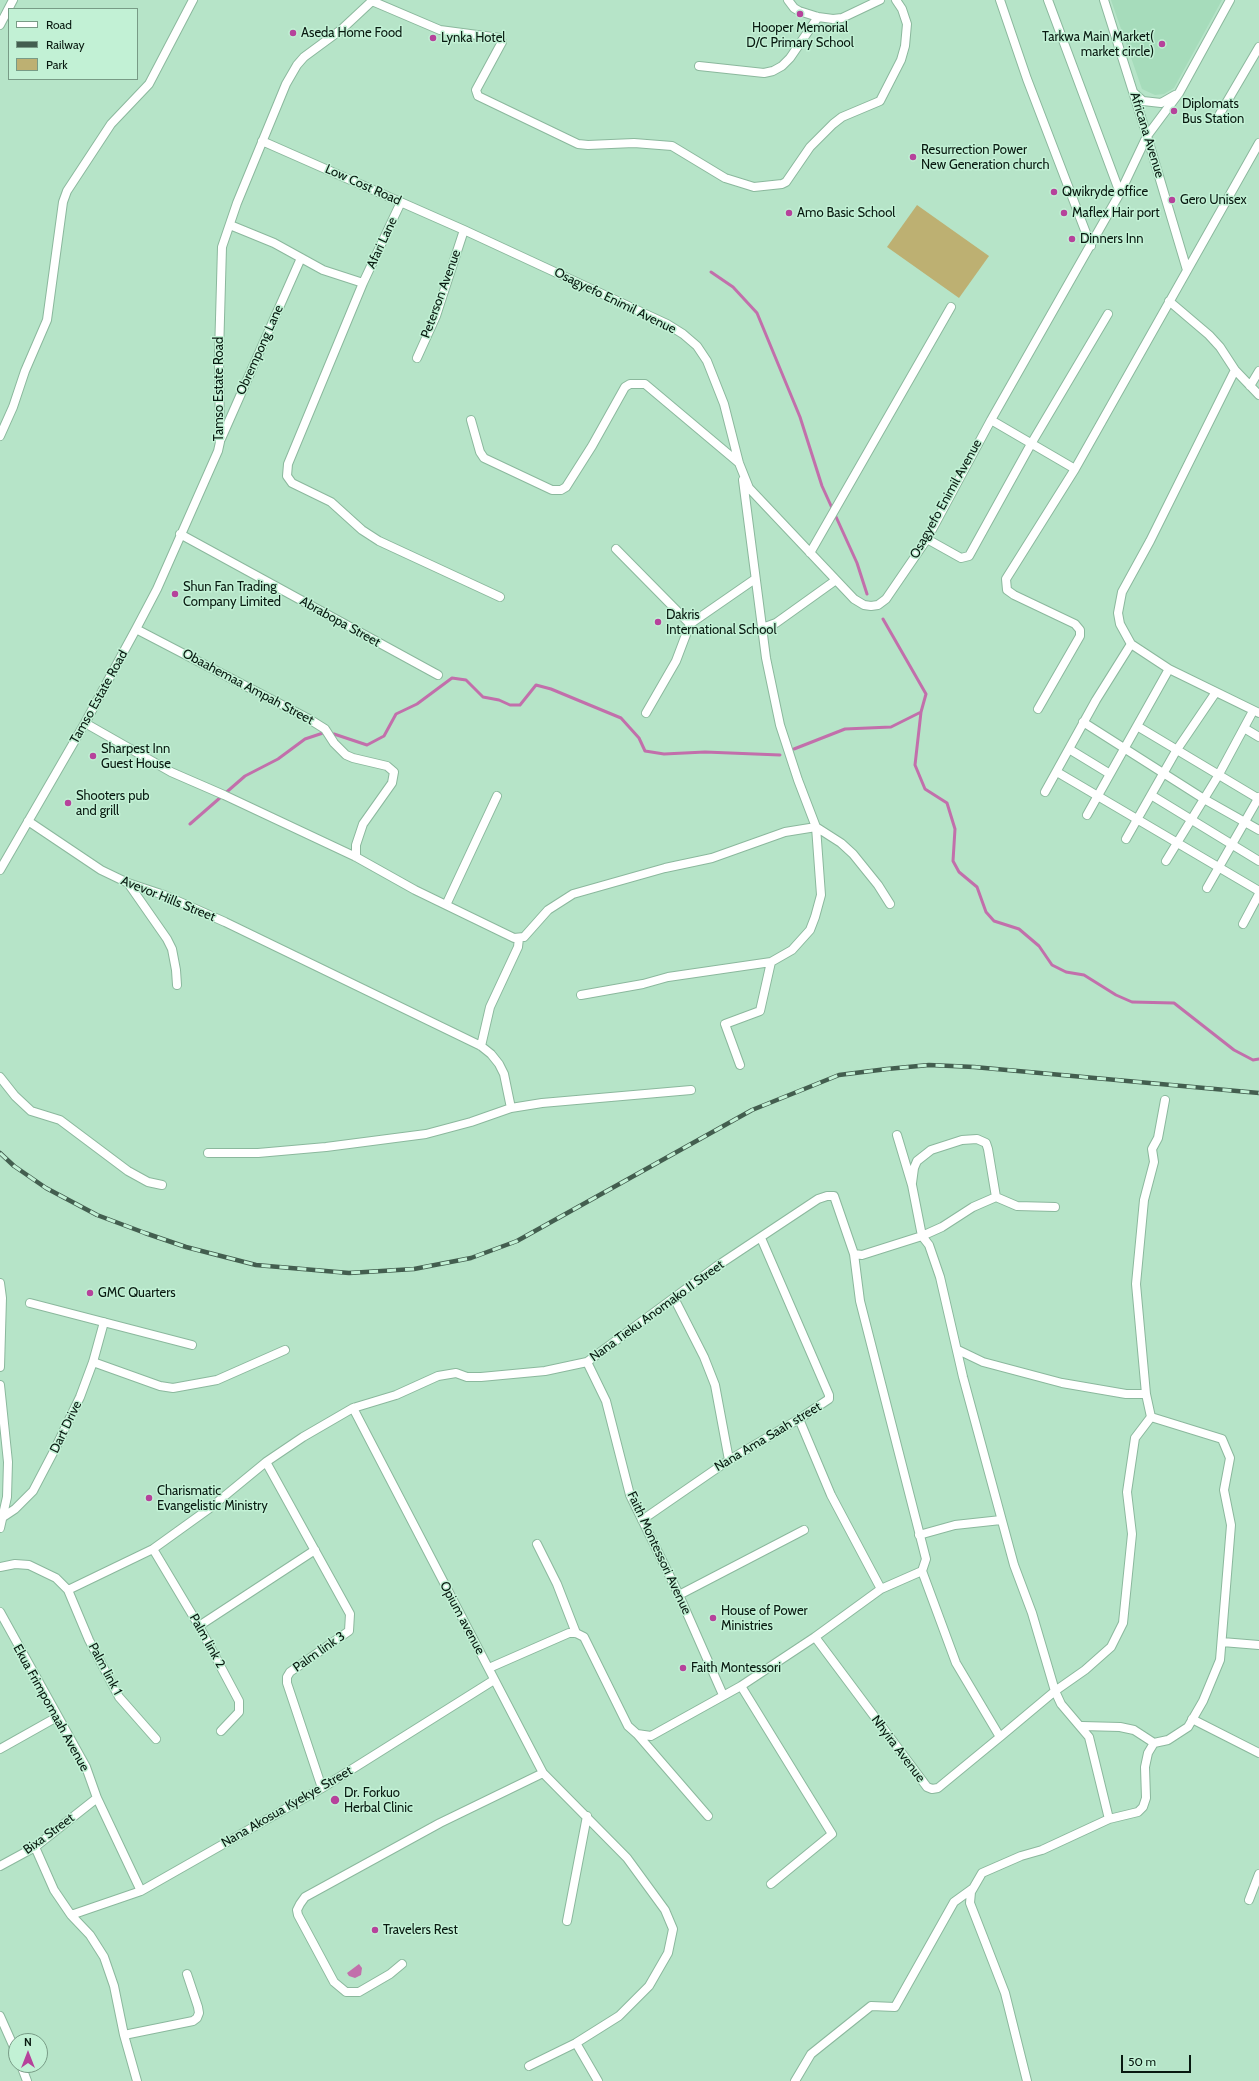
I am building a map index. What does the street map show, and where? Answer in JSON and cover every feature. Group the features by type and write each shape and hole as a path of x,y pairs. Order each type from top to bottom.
{"street":[{"path":"0,436 13,407 25,371 47,320 63,202 67,191 111,124 150,84 193,0"},
{"path":"372,0 440,30 500,38 502,42 476,90 478,96 578,144 634,143 672,146 725,178 754,187 782,184 786,182 810,147 833,124 842,118 873,106 880,101 901,60 905,46 907,24 902,9 896,0"},
{"name":"Tamso Estate Road","path":"0,870 85,723 157,589 180,534 215,458 220,442 219,354 222,247 262,141 286,84 298,64 311,52 352,21 372,0"},
{"path":"788,0 794,8 818,17 842,18 880,0"},
{"path":"1000,0 1027,79 1091,246"},
{"path":"1048,0 1120,193"},
{"name":"Africana Avenue","path":"1104,0 1134,93 1187,270"},
{"name":"Osagyefo Enimil Avenue","path":"464,230 667,324 683,334 697,346 707,361 724,404 739,463 749,488 854,598 864,605 878,605 886,599 927,539 991,420 1120,193 1147,136 1179,93 1230,0"},
{"path":"0,25 8,10"},
{"path":"699,66 764,73 773,71 782,66 790,58 818,17"},
{"path":"1218,117 1259,47"},
{"path":"1134,93 1144,101 1161,104 1179,93"},
{"name":"Low Cost Road","path":"262,141 464,230"},
{"path":"1038,709 1080,636 1080,630 1075,624 1014,595 1008,590 1006,579 1075,469 1259,143"},
{"name":"Afari Lane","path":"401,202 363,283 288,464 286,470 288,479 331,502 362,530 384,544 500,596"},
{"path":"230,225 274,243 322,270 363,283"},
{"name":"Peterson Avenue","path":"417,358 436,316 464,230"},
{"name":"Obrempong Lane","path":"220,442 301,258"},
{"path":"1169,301 1209,335 1220,347 1235,370 1259,395"},
{"path":"810,553 951,307"},
{"path":"927,539 961,558 969,556 1031,444 1108,314"},
{"path":"1166,862 1218,776 1244,728 1256,712 1168,669 1131,644 1124,635 1119,619 1119,603 1122,592 1150,541 1235,370"},
{"path":"1250,386 1259,371"},
{"path":"471,420 480,452 484,458 552,490 561,490 566,487 592,446 624,387 630,384 645,384 739,463"},
{"path":"991,420 1075,469"},
{"path":"581,995 643,984 668,977 771,962 792,950 810,930 815,917 821,896 816,827 798,780 780,725 762,628 743,474"},
{"name":"Abrabopa Street","path":"180,534 438,675"},
{"path":"616,549 690,624"},
{"path":"646,713 679,655 690,624 755,579"},
{"path":"762,628 776,623 836,580"},
{"name":"Obaahemaa Ampah Street","path":"136,629 309,718 325,729 334,743 346,754 358,759 387,766 394,772 392,783 363,824 356,845 356,857"},
{"path":"1044,792 1057,772 1083,722 1131,644"},
{"path":"1086,815 1168,669"},
{"path":"1126,839 1176,751 1216,692"},
{"path":"1083,722 1204,799 1259,830"},
{"path":"85,723 171,772 224,795 356,857 446,905 514,938 524,937 548,910 573,894 665,868 712,858 784,832 816,827 841,843 853,854 878,885 890,904"},
{"path":"1137,726 1218,776 1259,798 1207,888"},
{"path":"1244,728 1259,737"},
{"path":"1069,749 1110,774"},
{"path":"1057,772 1259,891"},
{"path":"1151,795 1259,861"},
{"path":"446,905 497,796"},
{"name":"Avevor Hills Street","path":"28,821 101,870 128,883 164,895 314,965 481,1046 491,1054 499,1064 504,1074 511,1108"},
{"path":"128,883 172,950 177,985"},
{"path":"1243,924 1259,894"},
{"path":"481,1046 490,1007 518,947 519,938"},
{"path":"740,1065 725,1024 760,1011 771,962"},
{"path":"0,1077 15,1096 31,1111 60,1120 128,1171 148,1182 162,1185"},
{"path":"208,1153 282,1152 426,1134 476,1121 511,1108 542,1103 691,1090"},
{"path":"1082,1726 1120,1727 1134,1730 1154,1743 1161,1743 1178,1735 1188,1727 1203,1701 1220,1660 1231,1525 1224,1490 1230,1458 1222,1439 1151,1417 1146,1394 1136,1284 1144,1200 1154,1162 1152,1149 1158,1138 1165,1100"},
{"path":"897,1135 912,1185 922,1236 929,1245 935,1261 1001,1520 1014,1565 1032,1613 1055,1691 1061,1704 1070,1716 1082,1726 1089,1736 1093,1747 1109,1819"},
{"path":"912,1185 914,1168 922,1157 946,1144 962,1140 977,1139 986,1143 988,1149 996,1197"},
{"name":"Nana Tieku Anomako II Street","path":"68,1590 153,1549 210,1508 266,1462 303,1437 353,1408 396,1395 438,1376 456,1373 467,1376 481,1377 545,1371 587,1362 717,1266 818,1199 827,1196 834,1196 854,1254"},
{"path":"1000,1737 956,1663 922,1571 926,1559 860,1301 854,1254 862,1256 922,1236 942,1227 973,1207 996,1197 1017,1206 1055,1207"},
{"name":"Nana Ama Saah street","path":"642,1520 729,1460 827,1402 829,1395 761,1238"},
{"path":"0,1282 2,1298 0,1367"},
{"path":"674,1298 704,1357 715,1385 729,1460"},
{"path":"30,1303 192,1345"},
{"name":"Dart Drive","path":"3,1517 15,1509 33,1491 80,1397 93,1362 104,1322"},
{"path":"93,1362 160,1386 173,1388 217,1380 285,1350"},
{"path":"958,1350 983,1362 1062,1383 1126,1394 1146,1394"},
{"name":"Faith Montessori Avenue","path":"587,1362 606,1401 630,1494 679,1595 723,1695"},
{"path":"0,1385 8,1462 7,1498 0,1528"},
{"name":"Opium avenue","path":"353,1408 543,1773 627,1858 666,1910 673,1929 668,1953 649,1986 619,2016 576,2043 529,2066"},
{"name":"Nhyira Avenue","path":"815,1637 927,1787 932,1789 938,1788 1055,1691 1085,1670 1111,1647 1123,1623 1132,1534 1127,1492 1135,1438 1151,1417"},
{"path":"799,1419 831,1495 881,1589"},
{"path":"0,1458 8,1462"},
{"name":"Palm link 3","path":"266,1462 350,1614 351,1623 349,1631 290,1672 287,1677 287,1683 322,1788"},
{"path":"919,1535 955,1525 1001,1520"},
{"path":"679,1595 804,1530"},
{"path":"537,1544 558,1584 576,1633"},
{"name":"Palm link 2","path":"153,1549 199,1626 239,1701 239,1712 221,1731"},
{"path":"199,1626 315,1550"},
{"path":"0,1567 15,1564 29,1564 56,1578 68,1590"},
{"path":"638,1734 651,1736 741,1686 815,1637 881,1589 922,1571"},
{"name":"Palm link 1","path":"68,1590 89,1640 119,1697 156,1739"},
{"name":"Ekua Frimpomaah Avenue","path":"0,1612 86,1767 97,1798 141,1891"},
{"path":"489,1668 568,1632 584,1636 628,1726 638,1734 708,1816"},
{"path":"1222,1642 1259,1645"},
{"name":"Nana Akosua Kyekye Street","path":"71,1915 141,1891 322,1788 494,1680"},
{"path":"741,1686 832,1834 771,1884"},
{"path":"0,1748 57,1717"},
{"path":"1192,1719 1259,1753"},
{"path":"795,2081 811,2054 871,2006 895,2007 954,1902 972,1889 982,1873 1021,1856 1042,1850 1109,1819 1138,1812 1143,1807 1146,1798 1146,1758 1154,1743"},
{"path":"402,1964 390,1974 359,1992 346,1992 334,1982 298,1916 297,1910 300,1904 305,1897 440,1823 543,1773"},
{"name":"Bixa Street","path":"0,1866 35,1847 97,1798"},
{"path":"566,1921 587,1816"},
{"path":"35,1847 54,1890 71,1915 90,1935 104,1957 114,1986 124,2035 137,2081"},
{"path":"1249,1900 1259,1874"},
{"path":"972,1889 970,1903 1005,1993 1027,2081"},
{"path":"124,2035 193,2021 197,2018 199,2013 198,2007 186,1974"},
{"path":"0,2016 8,2034"},
{"path":"576,2043 598,2081"}],"shaded area":[{"name":"Tarkwa Main Market( market circle)","path":"1111,0 1222,0 1174,88 1164,94 1155,95 1142,89"},
{"path":"359,1964 362,1968 361,1975 355,1978 349,1976 347,1973"}],"green space":[{"path":"917,205 989,256 959,298 887,247"}],"waterway":[{"path":"711,272 733,287 757,313 800,417 822,486 857,563 867,594"},
{"path":"883,619 926,694 921,712 915,765 925,789 947,803 955,829 953,861 959,872 977,887 986,912 994,921 1019,929 1039,946 1052,965 1066,972 1084,975 1116,995 1132,1002 1174,1003 1234,1050 1253,1060 1259,1059"},
{"path":"334,734 367,745 384,736 396,714 417,704 452,678 466,680 483,697 499,700 510,705 520,705 536,685 551,689 621,718 639,738 645,751 664,754 705,752 780,755"},
{"path":"794,749 845,729 891,727 921,712"},
{"path":"190,824 245,776 278,759 305,739 323,733"}],"railway":[{"path":"0,1153 14,1166 46,1188 97,1215 145,1233 186,1247 256,1265 349,1273 414,1269 471,1258 517,1241 752,1110 839,1075 929,1065 974,1067 1259,1093"}],"place":[{"name":"Hooper Memorial D/C Primary School","path":"800,14"},
{"name":"Aseda Home Food","path":"293,33"},
{"name":"Lynka Hotel","path":"433,38"},
{"name":"Tarkwa Main Market( market circle)","path":"1162,44"},
{"name":"Diplomats Bus Station","path":"1174,111"},
{"name":"Resurrection Power New Generation church","path":"913,157"},
{"name":"Qwikryde office","path":"1054,192"},
{"name":"Gero Unisex","path":"1172,200"},
{"name":"Amo Basic School","path":"789,213"},
{"name":"Maflex Hair port","path":"1064,213"},
{"name":"Dinners Inn","path":"1072,239"},
{"name":"Shun Fan Trading Company Limited","path":"175,594"},
{"name":"Dakris International School","path":"658,622"},
{"name":"Sharpest Inn Guest House","path":"93,756"},
{"name":"Shooters pub and grill","path":"68,803"},
{"name":"GMC Quarters","path":"90,1293"},
{"name":"Charismatic Evangelistic Ministry","path":"149,1498"},
{"name":"House of Power Ministries","path":"713,1618"},
{"name":"Faith Montessori","path":"683,1668"},
{"name":"Dr. Forkuo Herbal Clinic","path":"335,1800"},
{"name":"Travelers Rest","path":"375,1930"}]}
